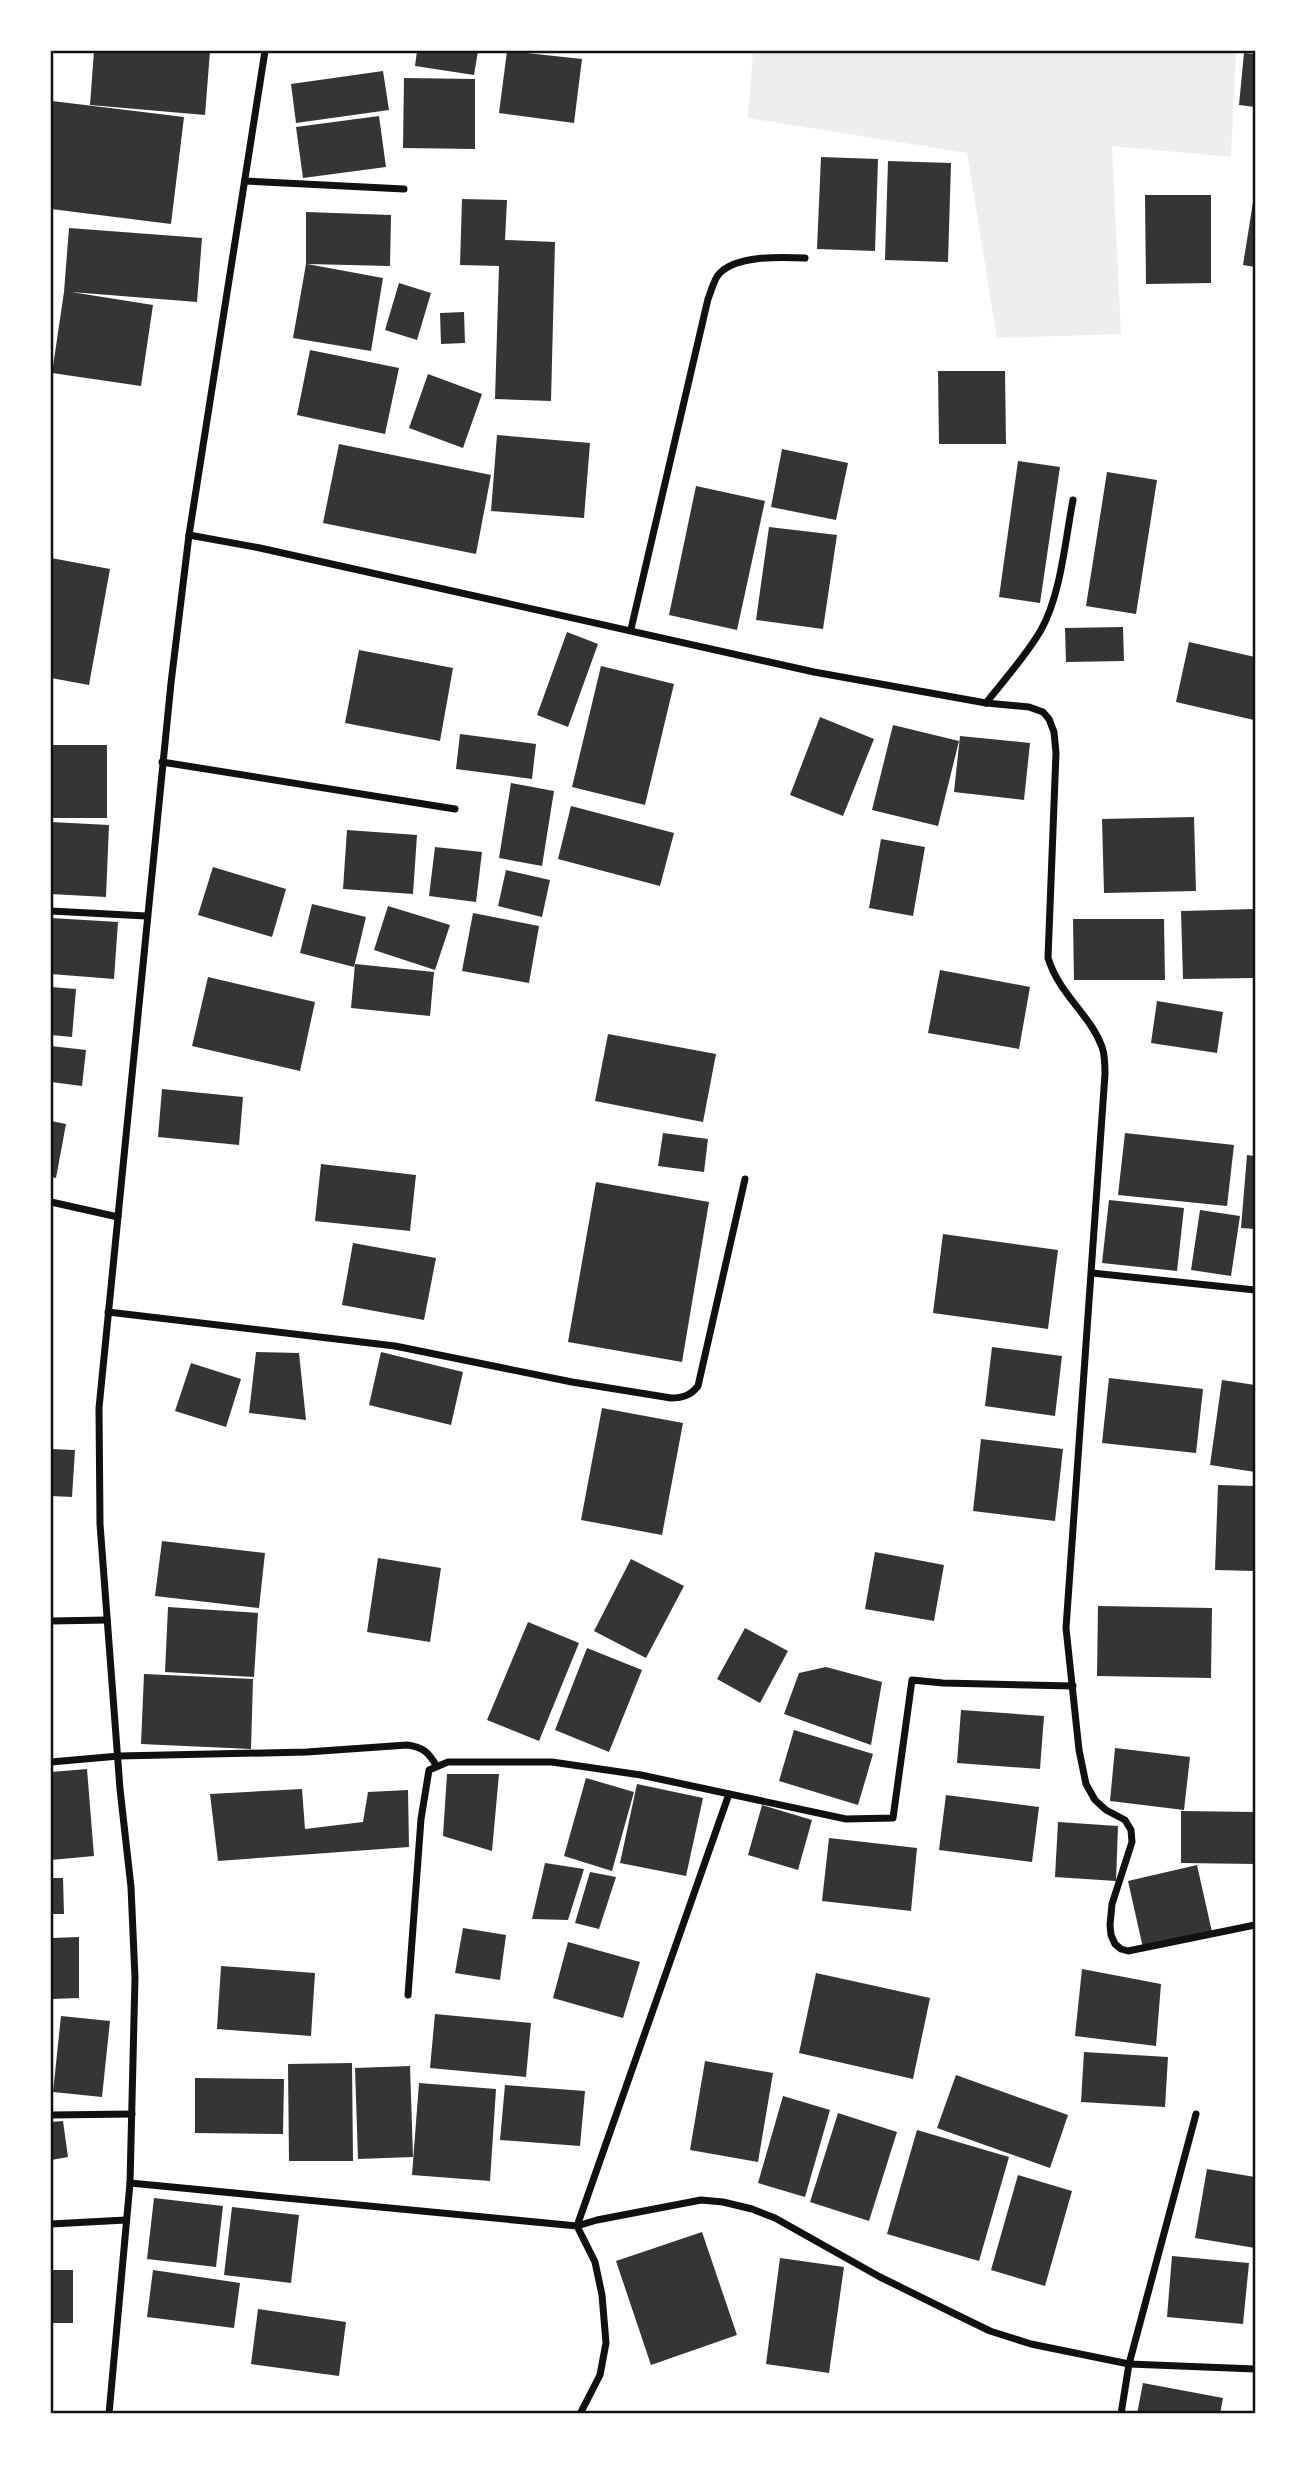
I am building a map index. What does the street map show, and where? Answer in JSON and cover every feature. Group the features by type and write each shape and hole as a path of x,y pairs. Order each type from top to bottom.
{"street":[{"path":"109,2414 130,2183 135,1979 131,1887 120,1789 100,1524 99,1408 146,916 189,535 265,51"},
{"path":"245,181 404,189"},
{"path":"631,629 708,299 719,274 737,263 773,256 805,258"},
{"path":"986,703 1040,632 1047,618 1054,601 1073,500"},
{"path":"189,535 631,629 814,672 986,703 1029,707 1043,712 1054,732 1056,752 1048,958 1053,975 1063,992 1097,1035 1103,1050 1105,1074 1066,1628 1079,1750 1086,1784 1095,1800 1106,1810 1125,1820 1131,1830 1132,1842 1112,1904 1111,1935 1115,1944 1128,1951 1255,1925"},
{"path":"162,762 455,809"},
{"path":"51,911 146,916"},
{"path":"108,1312 395,1346 572,1382 680,1398 692,1393 698,1386 745,1179"},
{"path":"51,1202 118,1217"},
{"path":"1092,1273 1255,1290"},
{"path":"51,1621 107,1620"},
{"path":"408,1995 421,1819 429,1770 436,1765 448,1762 552,1762 641,1775 846,1819 893,1818 912,1680 1073,1686"},
{"path":"51,1762 119,1756 307,1752 407,1745 419,1746 428,1752 436,1765"},
{"path":"580,2414 600,2375 606,2343 602,2295 594,2262 577,2226 729,1794"},
{"path":"51,2115 132,2114"},
{"path":"1121,2414 1129,2364 1196,2114"},
{"path":"130,2183 577,2226 701,2200 723,2202 775,2218 880,2277 990,2331 1031,2344 1129,2364 1255,2370"},
{"path":"51,2224 127,2221"}],"shaded area":[{"path":"753,51 1236,51 1231,157 1112,146 1121,334 997,338 967,153 748,118"}],"building":[{"path":"94,51 210,51 205,115 90,105"},
{"path":"417,51 478,51 474,75 415,66"},
{"path":"507,51 582,59 574,123 499,113"},
{"path":"1244,53 1255,54 1255,107 1239,105"},
{"path":"383,71 389,110 296,123 291,84"},
{"path":"404,78 475,79 475,149 403,148"},
{"path":"52,101 184,117 171,224 51,209"},
{"path":"379,116 386,167 303,178 296,127"},
{"path":"821,157 878,159 875,251 817,249"},
{"path":"888,161 951,163 948,262 885,260"},
{"path":"1145,195 1211,195 1211,283 1146,284"},
{"path":"1255,196 1255,267 1243,265"},
{"path":"462,199 507,200 505,240 555,242 551,401 495,399 499,266 460,265"},
{"path":"306,212 391,215 390,266 307,264 383,278 371,351 293,338 306,264"},
{"path":"69,228 202,238 197,302 71,292 153,305 141,386 52,373 64,292"},
{"path":"399,283 431,293 417,340 385,330"},
{"path":"464,312 465,343 441,344 440,313"},
{"path":"310,350 399,368 385,434 297,415"},
{"path":"938,371 1005,371 1006,444 939,444"},
{"path":"428,374 482,394 463,448 409,428"},
{"path":"497,435 590,443 584,518 491,511"},
{"path":"339,444 491,475 476,554 323,523"},
{"path":"782,449 848,463 836,520 771,507"},
{"path":"1018,461 1060,467 1040,603 999,597"},
{"path":"1107,472 1157,480 1136,614 1086,606"},
{"path":"696,486 765,501 737,630 669,615"},
{"path":"769,527 837,535 823,629 756,620"},
{"path":"51,558 110,569 89,685 51,678"},
{"path":"1123,627 1124,661 1066,662 1065,628"},
{"path":"567,632 598,644 568,727 537,715"},
{"path":"1189,642 1255,657 1254,720 1176,702"},
{"path":"359,650 453,668 440,741 345,723"},
{"path":"601,666 674,684 645,805 572,787"},
{"path":"820,717 874,739 843,816 790,795"},
{"path":"893,725 959,741 938,826 872,810"},
{"path":"460,734 536,744 532,779 456,769"},
{"path":"960,736 1030,743 1024,800 954,792"},
{"path":"51,745 107,745 107,818 51,818"},
{"path":"511,783 554,791 542,866 499,858"},
{"path":"571,806 674,833 660,886 558,859"},
{"path":"1194,817 1196,891 1104,893 1102,819"},
{"path":"51,822 109,825 106,897 51,894"},
{"path":"347,830 417,835 413,894 343,889"},
{"path":"881,839 925,847 913,916 869,908"},
{"path":"435,847 482,852 476,902 429,896"},
{"path":"213,867 286,889 272,937 198,915"},
{"path":"506,870 550,880 542,917 498,906"},
{"path":"312,904 366,917 354,967 300,953"},
{"path":"388,906 450,925 435,970 374,950"},
{"path":"1255,909 1255,978 1183,979 1181,911"},
{"path":"473,913 539,926 529,983 462,971"},
{"path":"51,918 118,922 114,979 51,974"},
{"path":"1073,919 1164,919 1165,980 1074,980"},
{"path":"355,964 434,972 430,1016 351,1008"},
{"path":"940,970 1030,987 1019,1049 928,1033"},
{"path":"208,977 315,1002 300,1071 192,1046"},
{"path":"51,987 76,989 72,1037 51,1035"},
{"path":"1157,1001 1223,1012 1217,1053 1151,1043"},
{"path":"608,1034 716,1054 703,1122 595,1101"},
{"path":"51,1046 86,1050 82,1086 51,1082"},
{"path":"162,1089 243,1097 239,1145 158,1137"},
{"path":"51,1121 66,1124 56,1178 51,1177"},
{"path":"663,1133 708,1139 704,1172 658,1166"},
{"path":"1125,1133 1234,1145 1227,1206 1118,1195"},
{"path":"1247,1155 1255,1156 1255,1229 1241,1228"},
{"path":"321,1164 416,1175 410,1231 315,1221"},
{"path":"596,1182 709,1202 682,1362 568,1342"},
{"path":"1109,1200 1184,1208 1177,1271 1102,1263"},
{"path":"1200,1210 1240,1216 1231,1276 1191,1270"},
{"path":"943,1234 1058,1250 1048,1329 933,1313"},
{"path":"353,1243 436,1258 424,1320 342,1305"},
{"path":"992,1347 1062,1356 1055,1416 985,1406"},
{"path":"256,1352 299,1353 306,1420 249,1413"},
{"path":"381,1352 463,1372 451,1425 369,1405"},
{"path":"191,1363 241,1379 226,1427 175,1411"},
{"path":"1109,1378 1203,1389 1196,1453 1102,1443"},
{"path":"1222,1380 1255,1385 1255,1472 1210,1465"},
{"path":"602,1408 683,1423 662,1535 581,1520"},
{"path":"981,1439 1063,1449 1055,1521 973,1511"},
{"path":"51,1449 75,1450 72,1497 51,1496"},
{"path":"1218,1485 1255,1486 1255,1571 1215,1570"},
{"path":"162,1541 265,1553 259,1608 155,1596"},
{"path":"875,1552 944,1565 934,1621 865,1609"},
{"path":"378,1558 441,1568 430,1642 367,1632"},
{"path":"631,1559 684,1586 646,1658 594,1631"},
{"path":"1098,1606 1212,1608 1211,1678 1097,1676"},
{"path":"168,1607 258,1613 254,1677 165,1672"},
{"path":"528,1622 579,1643 539,1741 487,1720"},
{"path":"745,1628 788,1651 760,1703 717,1679"},
{"path":"587,1648 642,1670 609,1752 555,1730"},
{"path":"826,1667 882,1682 871,1745 784,1714 799,1673"},
{"path":"144,1674 253,1679 251,1749 141,1744"},
{"path":"961,1710 1044,1716 1040,1769 957,1763"},
{"path":"794,1730 873,1754 858,1805 779,1781"},
{"path":"1115,1748 1190,1757 1184,1810 1110,1801"},
{"path":"87,1769 94,1856 51,1860 51,1772"},
{"path":"447,1774 499,1774 492,1851 443,1836"},
{"path":"586,1778 634,1792 612,1871 564,1856"},
{"path":"637,1784 703,1798 686,1876 620,1863"},
{"path":"302,1789 305,1829 363,1822 368,1792 408,1790 409,1847 218,1861 210,1794"},
{"path":"946,1795 1039,1807 1032,1862 939,1850"},
{"path":"762,1805 812,1820 798,1870 748,1855"},
{"path":"1181,1811 1255,1812 1255,1864 1181,1863"},
{"path":"1058,1822 1118,1826 1116,1881 1055,1877"},
{"path":"829,1838 917,1848 911,1911 822,1901"},
{"path":"545,1863 584,1869 568,1920 532,1919"},
{"path":"1197,1865 1212,1932 1143,1948 1128,1881"},
{"path":"590,1872 616,1877 599,1929 575,1923"},
{"path":"51,1878 63,1878 64,1914 51,1914"},
{"path":"463,1928 506,1935 500,1980 455,1973"},
{"path":"79,1937 79,1998 51,1999 51,1938"},
{"path":"568,1942 640,1962 623,2018 553,1998"},
{"path":"221,1966 315,1973 311,2036 217,2029"},
{"path":"1082,1969 1161,1984 1156,2046 1075,2036"},
{"path":"816,1973 930,1998 913,2079 799,2053"},
{"path":"435,2014 531,2023 526,2077 430,2068"},
{"path":"61,2016 110,2021 102,2097 53,2092"},
{"path":"1084,2052 1168,2057 1165,2107 1081,2102"},
{"path":"705,2061 773,2073 758,2162 690,2150"},
{"path":"352,2063 353,2161 289,2161 288,2064"},
{"path":"410,2066 413,2157 358,2159 355,2068"},
{"path":"956,2075 1068,2115 1050,2168 937,2128"},
{"path":"195,2078 284,2079 283,2134 195,2133"},
{"path":"419,2083 496,2089 490,2181 412,2175"},
{"path":"505,2085 585,2091 580,2146 500,2140"},
{"path":"783,2096 830,2110 805,2197 758,2183"},
{"path":"838,2113 897,2132 869,2221 810,2202"},
{"path":"63,2121 68,2157 51,2160 51,2122"},
{"path":"917,2130 1009,2157 979,2261 887,2234"},
{"path":"1207,2169 1255,2177 1255,2248 1195,2238"},
{"path":"1018,2175 1072,2191 1045,2286 991,2270"},
{"path":"154,2198 223,2206 216,2267 147,2259"},
{"path":"232,2207 299,2215 291,2283 224,2275"},
{"path":"702,2232 737,2335 651,2365 616,2261"},
{"path":"1172,2256 1249,2263 1243,2324 1167,2317"},
{"path":"780,2258 844,2267 829,2373 766,2364"},
{"path":"51,2270 73,2270 73,2323 51,2323"},
{"path":"153,2270 240,2283 234,2328 147,2317"},
{"path":"258,2309 346,2322 339,2376 251,2364"},
{"path":"1143,2383 1223,2398 1220,2414 1137,2414"}]}
